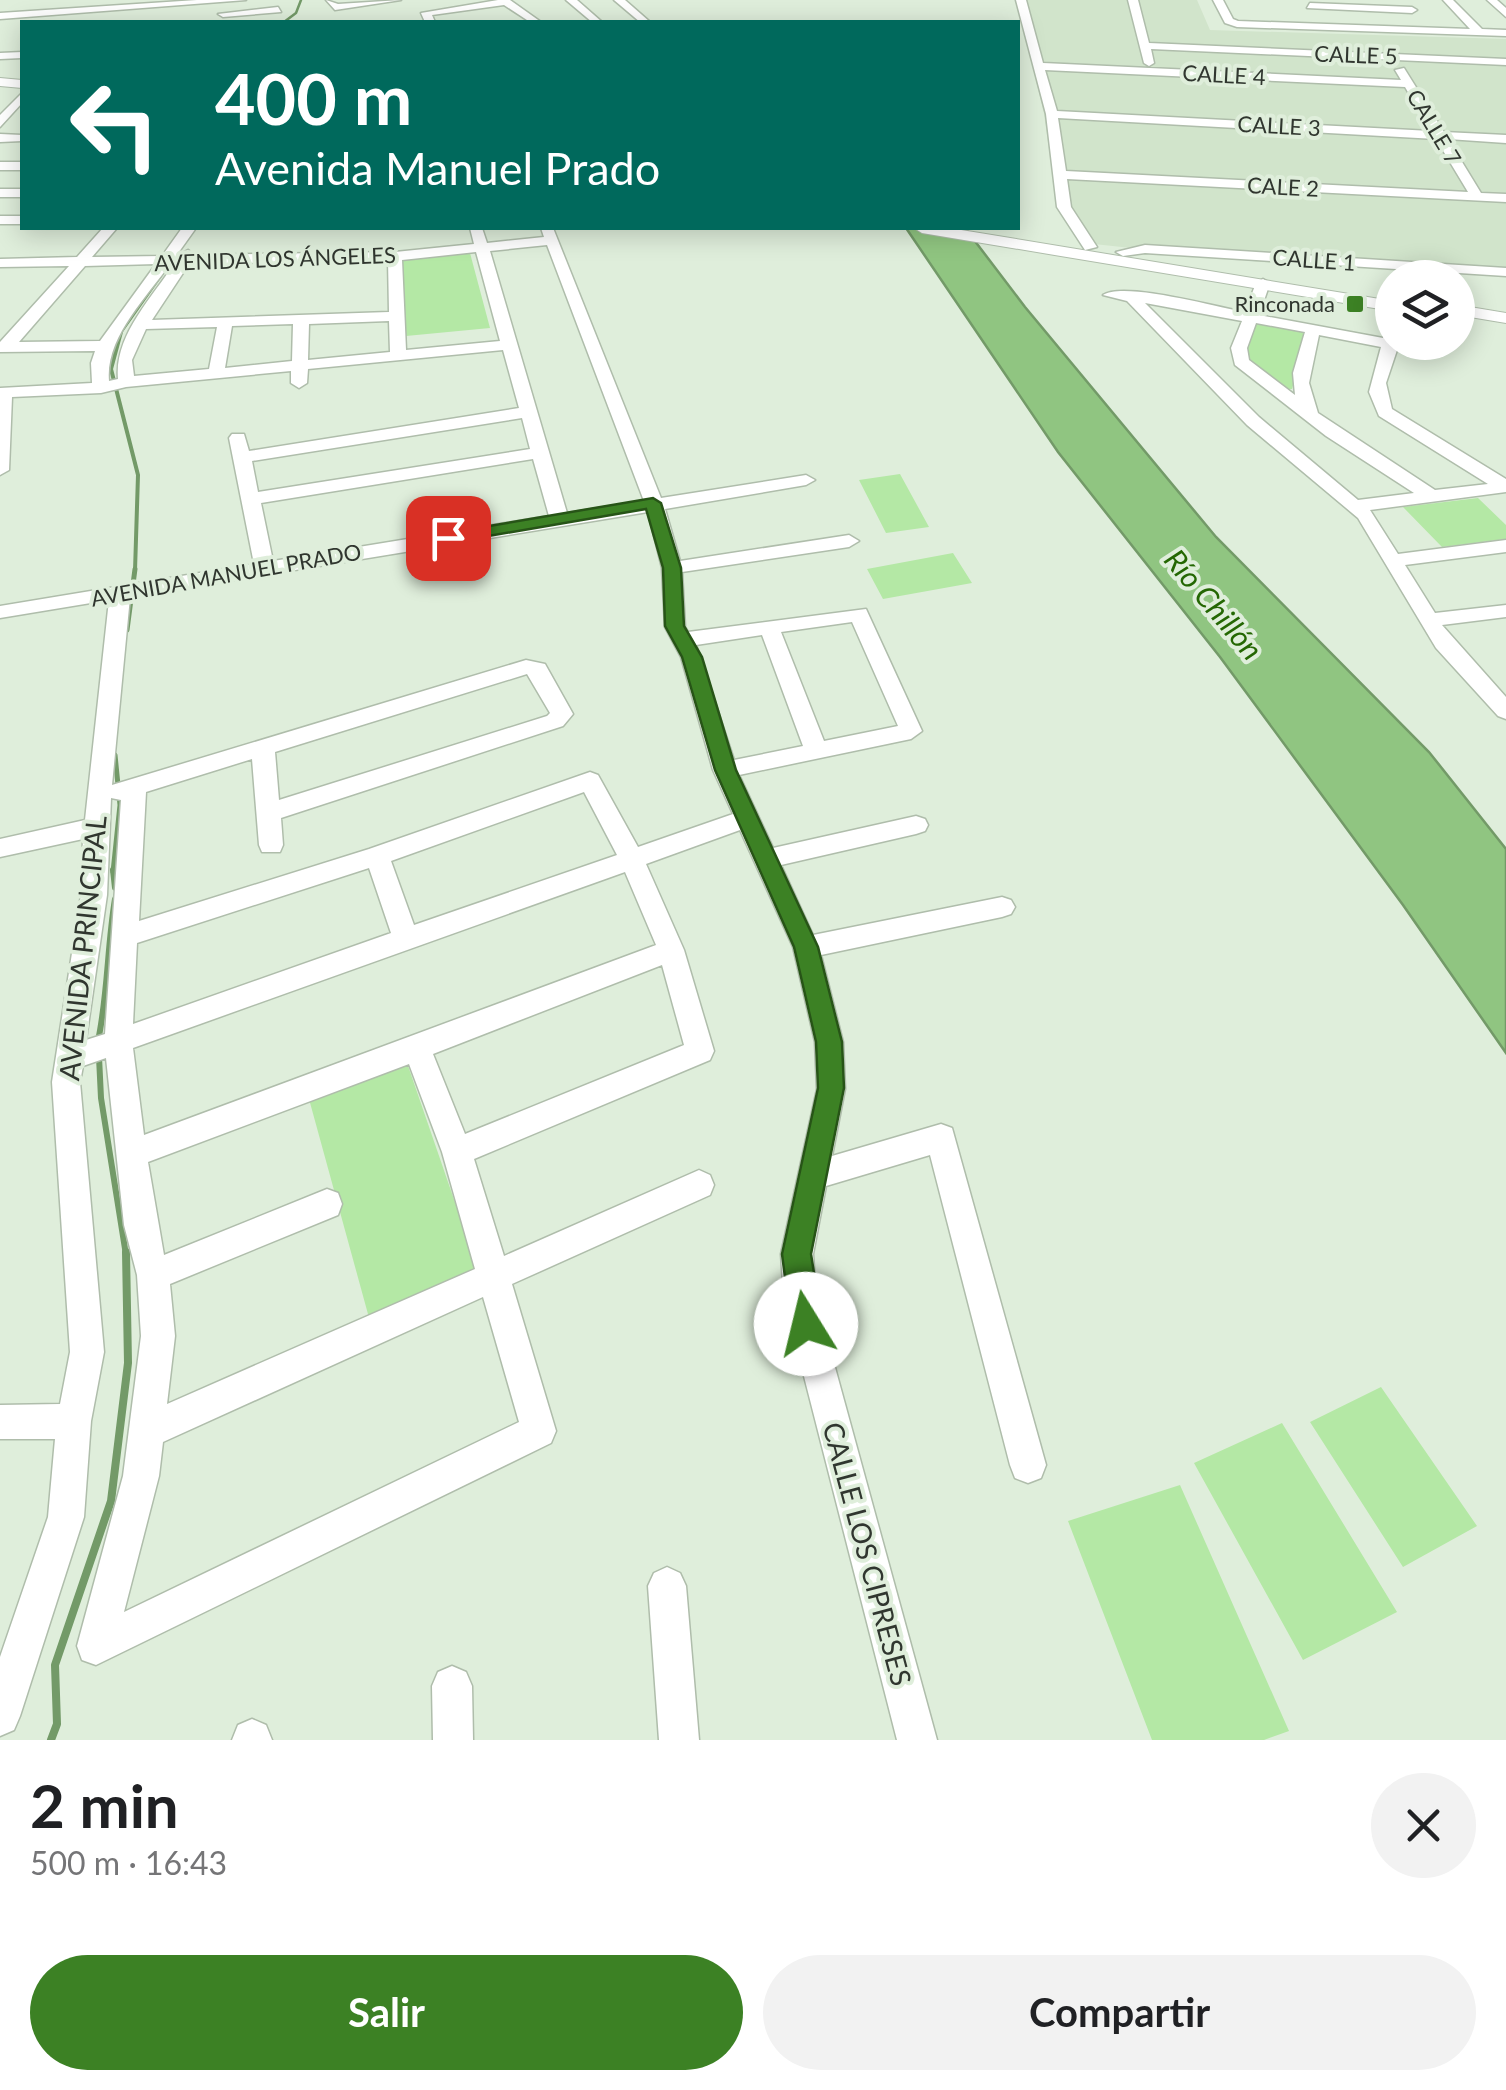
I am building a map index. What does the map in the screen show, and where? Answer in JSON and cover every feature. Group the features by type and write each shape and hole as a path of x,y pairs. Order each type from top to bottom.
{"main road":[{"path":"937,230 1242,263 1375,298"},
{"path":"977,230 1007,239 1375,299"},
{"path":"1475,313 1506,318"}],"street":[{"path":"0,4 56,0"},
{"path":"0,16 240,0"},
{"path":"333,4 392,0"},
{"path":"571,0 595,20"},
{"path":"618,0 643,20"},
{"path":"1021,0 1052,114 1064,207 1090,247"},
{"path":"1134,0 1152,71"},
{"path":"1218,0 1232,23 1506,33"},
{"path":"1403,0 1430,30"},
{"path":"1448,0 1479,32"},
{"path":"1492,0 1506,14"},
{"path":"429,20 426,13 505,1 533,20"},
{"path":"1308,3 1412,10"},
{"path":"1308,3 1324,27"},
{"path":"115,20 278,5"},
{"path":"465,8 477,20"},
{"path":"1361,8 1376,28"},
{"path":"1269,12 1277,25"},
{"name":"CALLE 5","path":"1145,46 1506,62"},
{"name":"CALLE 7","path":"1392,57 1477,197"},
{"name":"CALLE 4","path":"1039,66 1408,84"},
{"path":"0,123 16,111"},
{"name":"CALLE 3","path":"1052,114 1506,139"},
{"name":"CALE 2","path":"1060,175 1506,198"},
{"path":"3,347 108,230"},
{"path":"126,382 124,360 188,230"},
{"name":"AVENIDA LOS ÁNGELES","path":"176,258 404,246 548,233"},
{"name":"CALLE LOS CIPRESES","path":"548,233 653,503 672,568 674,626 692,657 725,770 806,947 832,1066 831,1088 796,1254 800,1298 917,1740"},
{"path":"478,238 559,519"},
{"name":"AVENIDA LOS ÁNGELES","path":"0,263 395,256 478,238"},
{"name":"AVENIDA LOS ÁNGELES","path":"0,255 82,259"},
{"path":"395,256 398,356"},
{"path":"101,388 99,363 105,346 176,258"},
{"name":"CALLE 1","path":"1242,263 1506,272"},
{"path":"1264,283 1239,348 1241,362 1312,418 1431,496"},
{"path":"1110,296 1375,336"},
{"path":"1132,298 1253,421 1375,526 1443,644 1496,687 1506,711"},
{"path":"141,325 395,316"},
{"path":"300,320 300,374"},
{"path":"216,374 225,324"},
{"path":"1312,418 1299,382 1314,330"},
{"path":"0,470 2,393 101,388 216,374 300,374 398,356 507,345"},
{"path":"3,347 105,346"},
{"path":"1385,360 1375,388 1376,400 1384,412 1506,487"},
{"path":"264,569 240,448 528,412"},
{"path":"250,499 540,454"},
{"name":"AVENIDA MANUEL PRADO","path":"0,612 806,480"},
{"path":"1354,506 1506,487"},
{"path":"672,568 849,541"},
{"path":"1394,560 1506,546"},
{"name":"AVENIDA PRINCIPAL","path":"120,594 88,944 94,1049 132,1152 140,1225 153,1275 158,1336 141,1476 96,1646 539,1431 494,1276"},
{"path":"1429,620 1506,611"},
{"path":"681,640 859,614 911,731 725,770"},
{"path":"769,627 816,751"},
{"path":"100,797 526,667 537,670 562,714 555,721 268,814"},
{"path":"264,749 271,845"},
{"path":"124,937 376,856 590,781 632,860 670,950 700,1051 456,1152"},
{"name":"AVENIDA PRINCIPAL","path":"0,1716 66,1517 74,1422 87,1352 66,1102 94,1049 124,937 134,788"},
{"path":"94,1049 748,818"},
{"path":"767,859 916,826"},
{"path":"0,848 96,828"},
{"path":"376,856 407,941"},
{"path":"806,947 1002,907"},
{"path":"132,1152 298,1094 670,950"},
{"path":"416,1046 456,1152 494,1276"},
{"path":"810,1178 941,1138 1028,1464"},
{"path":"147,1431 699,1185"},
{"path":"153,1275 327,1204"},
{"path":"0,1422 74,1422"},
{"path":"667,1586 679,1740"},
{"path":"452,1686 453,1740"}],"shaded area":[{"path":"1017,0 1197,0 1210,30 1506,39 1506,276 1475,274 1475,260 1375,260 1375,269 1261,262 1094,244 1057,206 1044,114"},
{"path":"470,253 490,328 406,336 401,260"},
{"path":"1255,323 1307,332 1292,389 1286,389 1248,360 1246,353"},
{"path":"900,474 929,527 886,533 859,480"},
{"path":"1478,498 1506,525 1506,539 1442,547 1403,507"},
{"path":"953,553 972,583 883,599 867,569"},
{"path":"406,1060 480,1275 371,1325 309,1099"},
{"path":"1381,1387 1477,1526 1403,1567 1310,1422"},
{"path":"1282,1423 1397,1612 1303,1660 1194,1463"},
{"path":"1180,1485 1289,1731 1264,1740 1152,1740 1068,1521"}],"water":[{"name":"Río Chillón","path":"907,230 967,230 1025,307 1216,537 1429,752 1506,849 1506,1053 1403,905 1220,657 1058,452"}],"waterway":[{"path":"287,20 296,13 301,0"},
{"path":"121,333 170,263"},
{"path":"121,333 111,369 138,475 135,571"},
{"path":"127,630 135,569"},
{"path":"113,871 120,805 115,755"},
{"path":"113,871 115,888"},
{"path":"98,1041 115,899"},
{"path":"99,1057 101,1098 126,1255"},
{"path":"51,1740 57,1724 55,1665 111,1501 128,1363 126,1252"}],"place":[{"name":"Rinconada","path":"1355,304"}],"route":[{"path":"448,538 653,503 672,568 674,626 692,657 725,770 806,947 829,1042 831,1088 796,1254 806,1324"}]}
